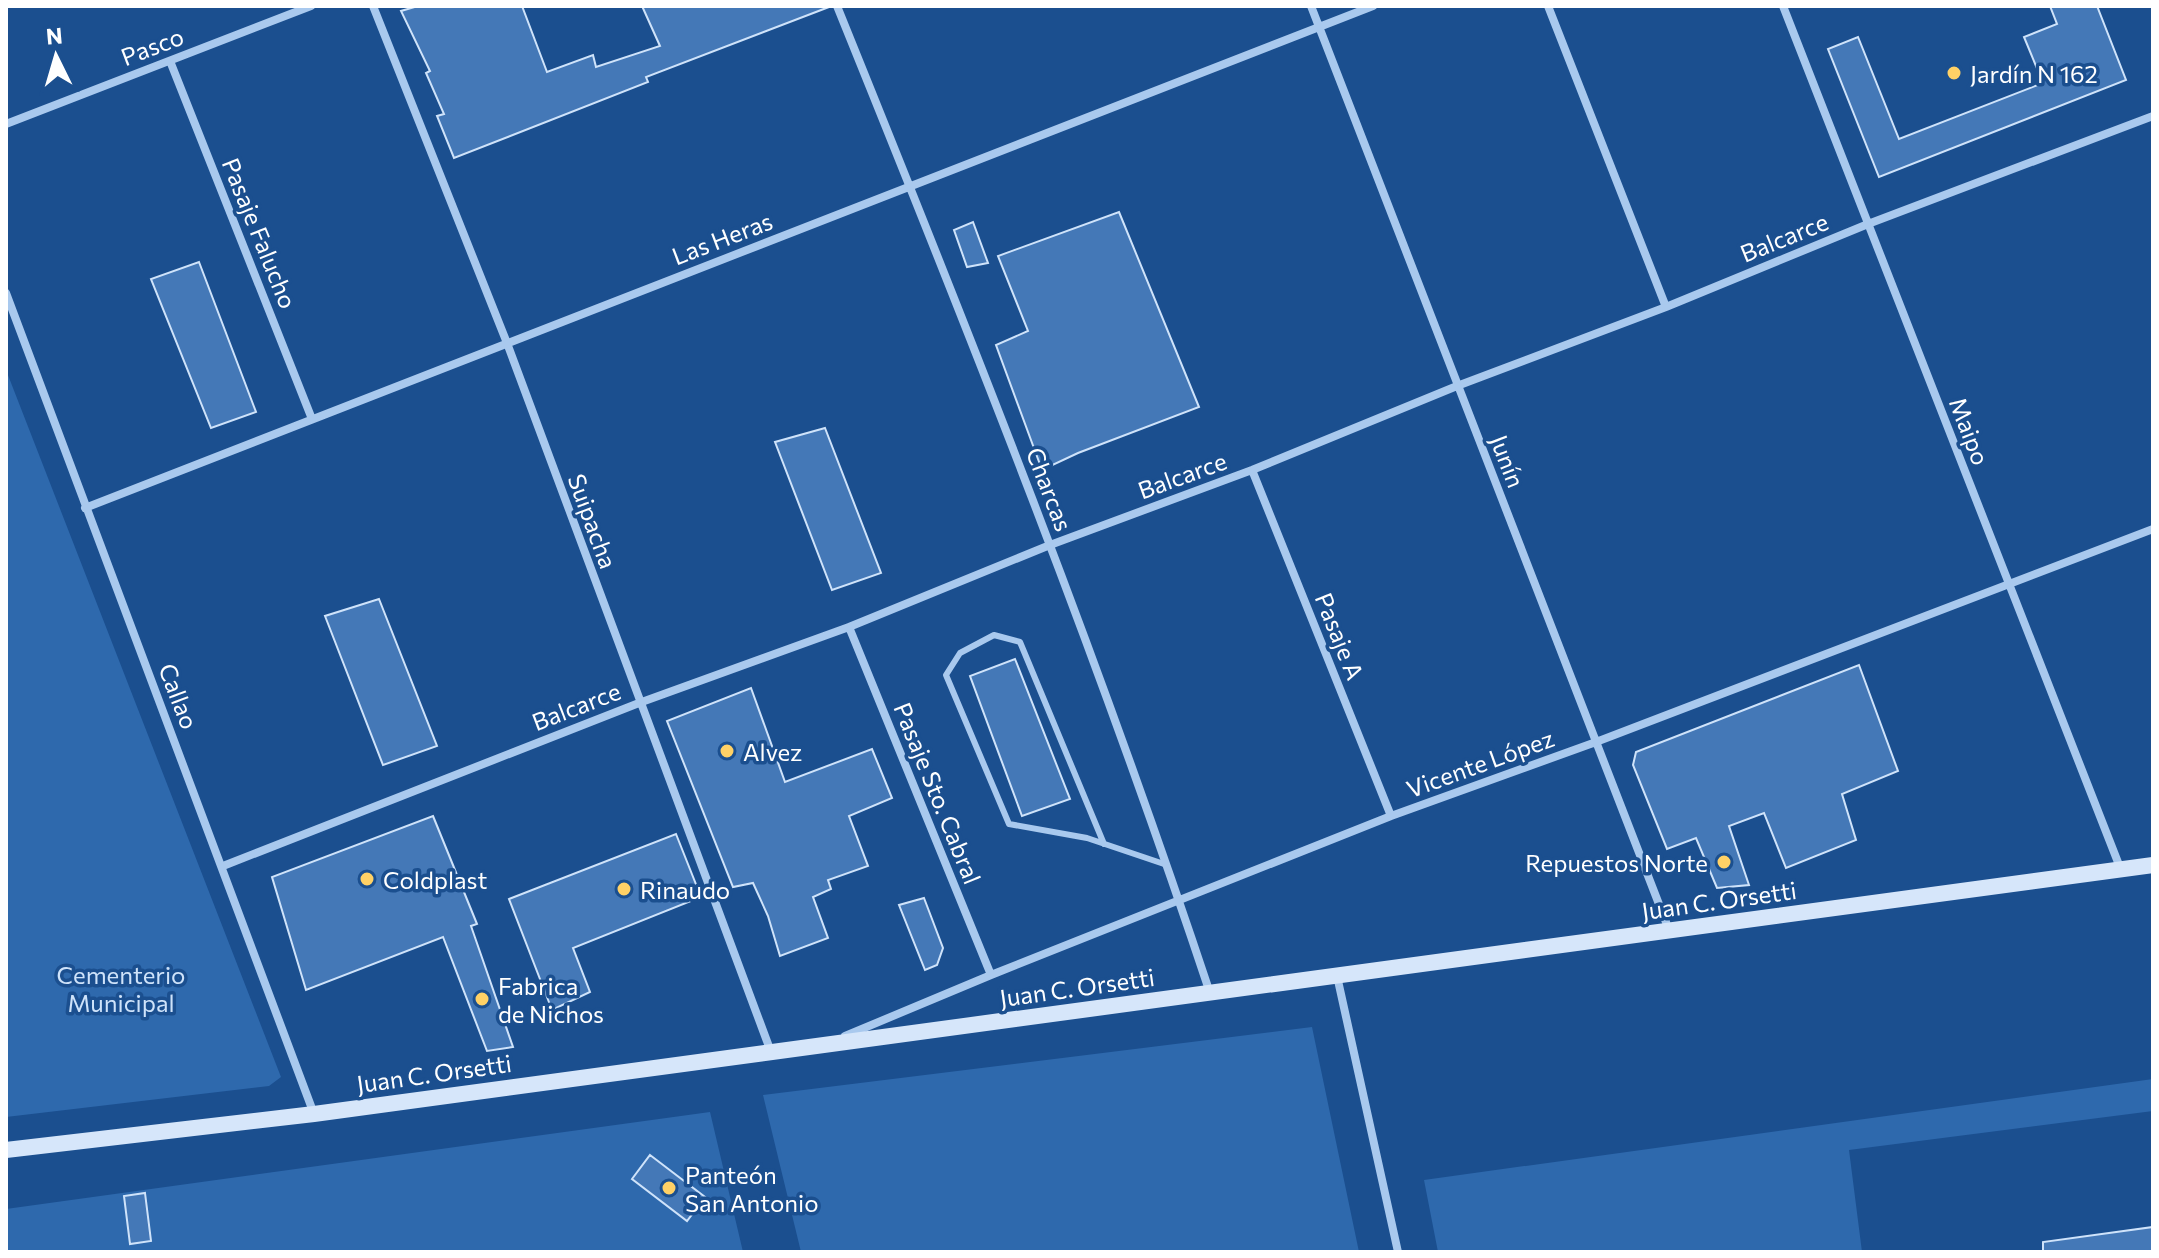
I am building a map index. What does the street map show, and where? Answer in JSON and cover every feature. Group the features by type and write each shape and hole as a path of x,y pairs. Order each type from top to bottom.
{"street":[{"name":"Pasco","path":"6,124 311,6"},
{"name":"Suipacha","path":"373,6 507,343 771,1052"},
{"name":"Charcas","path":"837,6 1050,545 1180,900 1210,993"},
{"name":"Junín","path":"1311,6 1669,931"},
{"name":"Las Heras","path":"85,508 1373,6"},
{"path":"1548,6 1666,307"},
{"name":"Maipo","path":"1783,6 2121,870"},
{"name":"Pasaje Falucho","path":"170,61 312,419"},
{"name":"Balcarce","path":"223,866 639,703 849,627 1050,545 1252,470 1457,386 1666,307 1868,224 2153,116"},
{"name":"Callao","path":"6,293 314,1114"},
{"name":"Pasaje A","path":"1252,470 1391,816"},
{"name":"Vicente López","path":"825,1045 991,975 1391,816 1596,742 2153,529"},
{"name":"Pasaje Sto. Cabral","path":"849,627 991,975"},
{"name":"Juan C. Orsetti","path":"6,1150 314,1114 2153,865"},
{"path":"1337,975 1398,1252"}],"lane":[{"path":"1104,844 1020,642 994,635 960,653 946,675 1009,824 1087,838 1104,844 1167,865"}],"green space":[{"name":"Cementerio Municipal","path":"6,370 281,1077 269,1086 6,1117"},
{"path":"1312,1027 1359,1252 801,1252 763,1095"},
{"path":"2153,1079 2153,1111 1849,1150 1862,1252 1438,1252 1424,1180"},
{"path":"710,1112 743,1252 6,1252 6,1209"}],"building":[{"path":"418,6 522,6 547,72 593,55 596,67 660,46 642,6 829,7 646,77 648,82 454,158 437,116 444,114 426,73 430,71 401,11"},
{"path":"2050,6 2097,6 2126,80 1879,177 1828,49 1858,37 1899,139 2043,83 2024,37 2057,24"},
{"path":"1119,212 1199,407 1042,470 996,345 1028,331 998,256"},
{"path":"973,222 988,263 967,267 954,230"},
{"path":"199,262 256,412 211,428 151,279"},
{"path":"825,428 881,573 832,590 775,442"},
{"path":"379,599 437,746 383,765 325,616"},
{"path":"1015,659 1070,799 1022,816 970,676"},
{"path":"1859,665 1898,771 1842,794 1856,840 1786,868 1764,813 1729,826 1749,885 1717,888 1696,838 1667,849 1633,765 1636,752"},
{"path":"751,688 785,782 872,749 892,798 849,816 868,866 828,880 831,889 813,897 828,938 780,956 768,916 753,883 733,887 667,721"},
{"path":"433,816 477,924 471,926 513,1047 487,1051 443,937 306,990 272,877"},
{"name":"Rinaudo","path":"676,834 701,897 573,948 590,992 552,1010 509,899"},
{"path":"924,898 943,948 937,965 925,970 899,905"},
{"name":"Panteón San Antonio","path":"650,1155 705,1197 687,1221 632,1179"},
{"path":"145,1193 151,1241 130,1244 124,1196"},
{"path":"2153,1227 2153,1252 2043,1252 2043,1242"}],"place":[{"name":"Jardín N 162","path":"1954,73"},
{"name":"Alvez","path":"727,751"},
{"name":"Repuestos Norte","path":"1724,862"},
{"name":"Coldplast","path":"367,879"},
{"name":"Rinaudo","path":"624,889"},
{"name":"Fabrica de Nichos","path":"482,999"},
{"name":"Panteón San Antonio","path":"669,1188"}]}
